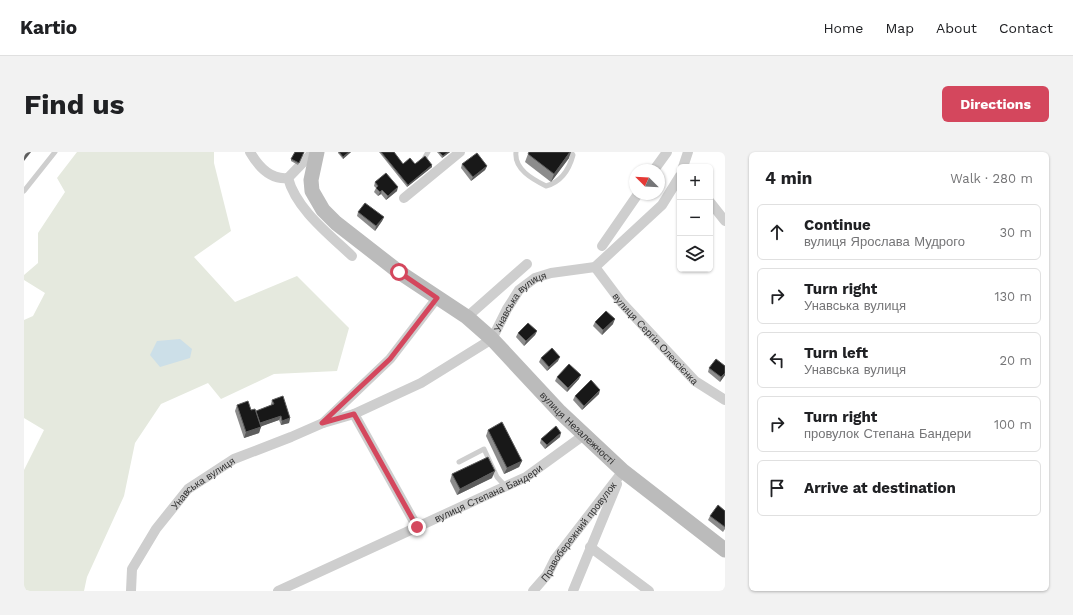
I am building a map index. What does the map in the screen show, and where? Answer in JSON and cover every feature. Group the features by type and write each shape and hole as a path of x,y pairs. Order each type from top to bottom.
{"street":[{"path":"250,152 261,168 267,173 288,178"},
{"path":"288,178 313,152"},
{"name":"вулиця Незалежності","path":"317,152 312,180 312,191 323,210 336,223 358,241 437,298 467,317 492,339 584,435 623,471 725,550"},
{"path":"404,198 460,152"},
{"path":"658,164 667,152"},
{"path":"684,164 688,152"},
{"path":"288,178 303,207 316,222 352,256"},
{"path":"596,267 662,205 677,181"},
{"path":"602,246 634,200"},
{"path":"713,206 725,221"},
{"path":"467,317 527,264"},
{"name":"Унавська вулиця","path":"131,591 132,569 156,529 188,489 234,459 291,437 322,423 354,414 421,383 492,339 507,309 519,290 530,282 551,273 596,267"},
{"name":"вулиця Сергія Олексієнка","path":"596,267 622,303 695,381 725,400"},
{"name":"Унавська вулиця","path":"322,423 390,359 437,298"},
{"path":"354,414 417,527"},
{"name":"вулиця Степана Бандери","path":"278,591 526,477 584,435"},
{"path":"573,591 590,547 623,471"},
{"name":"Правобережний провулок","path":"533,591 547,575 555,559 623,471"},
{"path":"590,547 649,591"}],"lane":[{"path":"24,191 55,152"},
{"path":"516,152 516,163 522,170 546,186 554,184 562,177 570,165 573,156 571,152"},
{"path":"459,462 484,449 497,477 506,486"}],"shaded area":[{"path":"77,152 214,152 214,163 231,231 194,257 235,302 297,276 349,328 337,371 274,374 221,399 208,383 161,404 135,443 124,496 87,577 84,591 24,591 24,470 44,430 24,418 24,320 33,316 45,293 24,280 24,275 38,263 38,233 65,192 57,178"},
{"path":"180,339 192,349 190,358 160,367 150,355 157,341"}],"building":[{"path":"295,152 304,152 299,163 291,159"},
{"path":"339,152 349,152 343,157"},
{"path":"381,152 394,152 403,164 410,158 415,164 425,156 432,165 408,185"},
{"path":"439,152 448,152 443,156"},
{"path":"529,152 570,152 554,174 528,154"},
{"path":"477,153 487,166 473,177 462,164"},
{"path":"386,173 398,187 388,196 382,190 380,192 376,188 378,186 375,182"},
{"path":"365,203 384,217 376,226 358,212"},
{"path":"606,311 615,319 603,330 595,322"},
{"path":"528,323 537,331 526,341 518,333"},
{"path":"552,348 560,357 549,367 541,358"},
{"path":"716,359 725,366 725,373 721,377 709,368"},
{"path":"569,364 581,375 568,388 557,377"},
{"path":"591,380 600,390 584,406 575,396"},
{"path":"283,396 290,418 282,421 281,416 260,423 256,411 274,404 272,400"},
{"path":"248,401 251,410 255,409 261,427 246,432 237,405"},
{"path":"502,422 522,461 507,468 488,430"},
{"path":"556,426 561,433 547,445 541,439"},
{"path":"488,457 495,471 460,489 452,474"},
{"path":"718,505 725,511 725,527 710,516"}],"route":[{"path":"399,272 437,298 390,359 322,423 354,414 417,527"}]}
